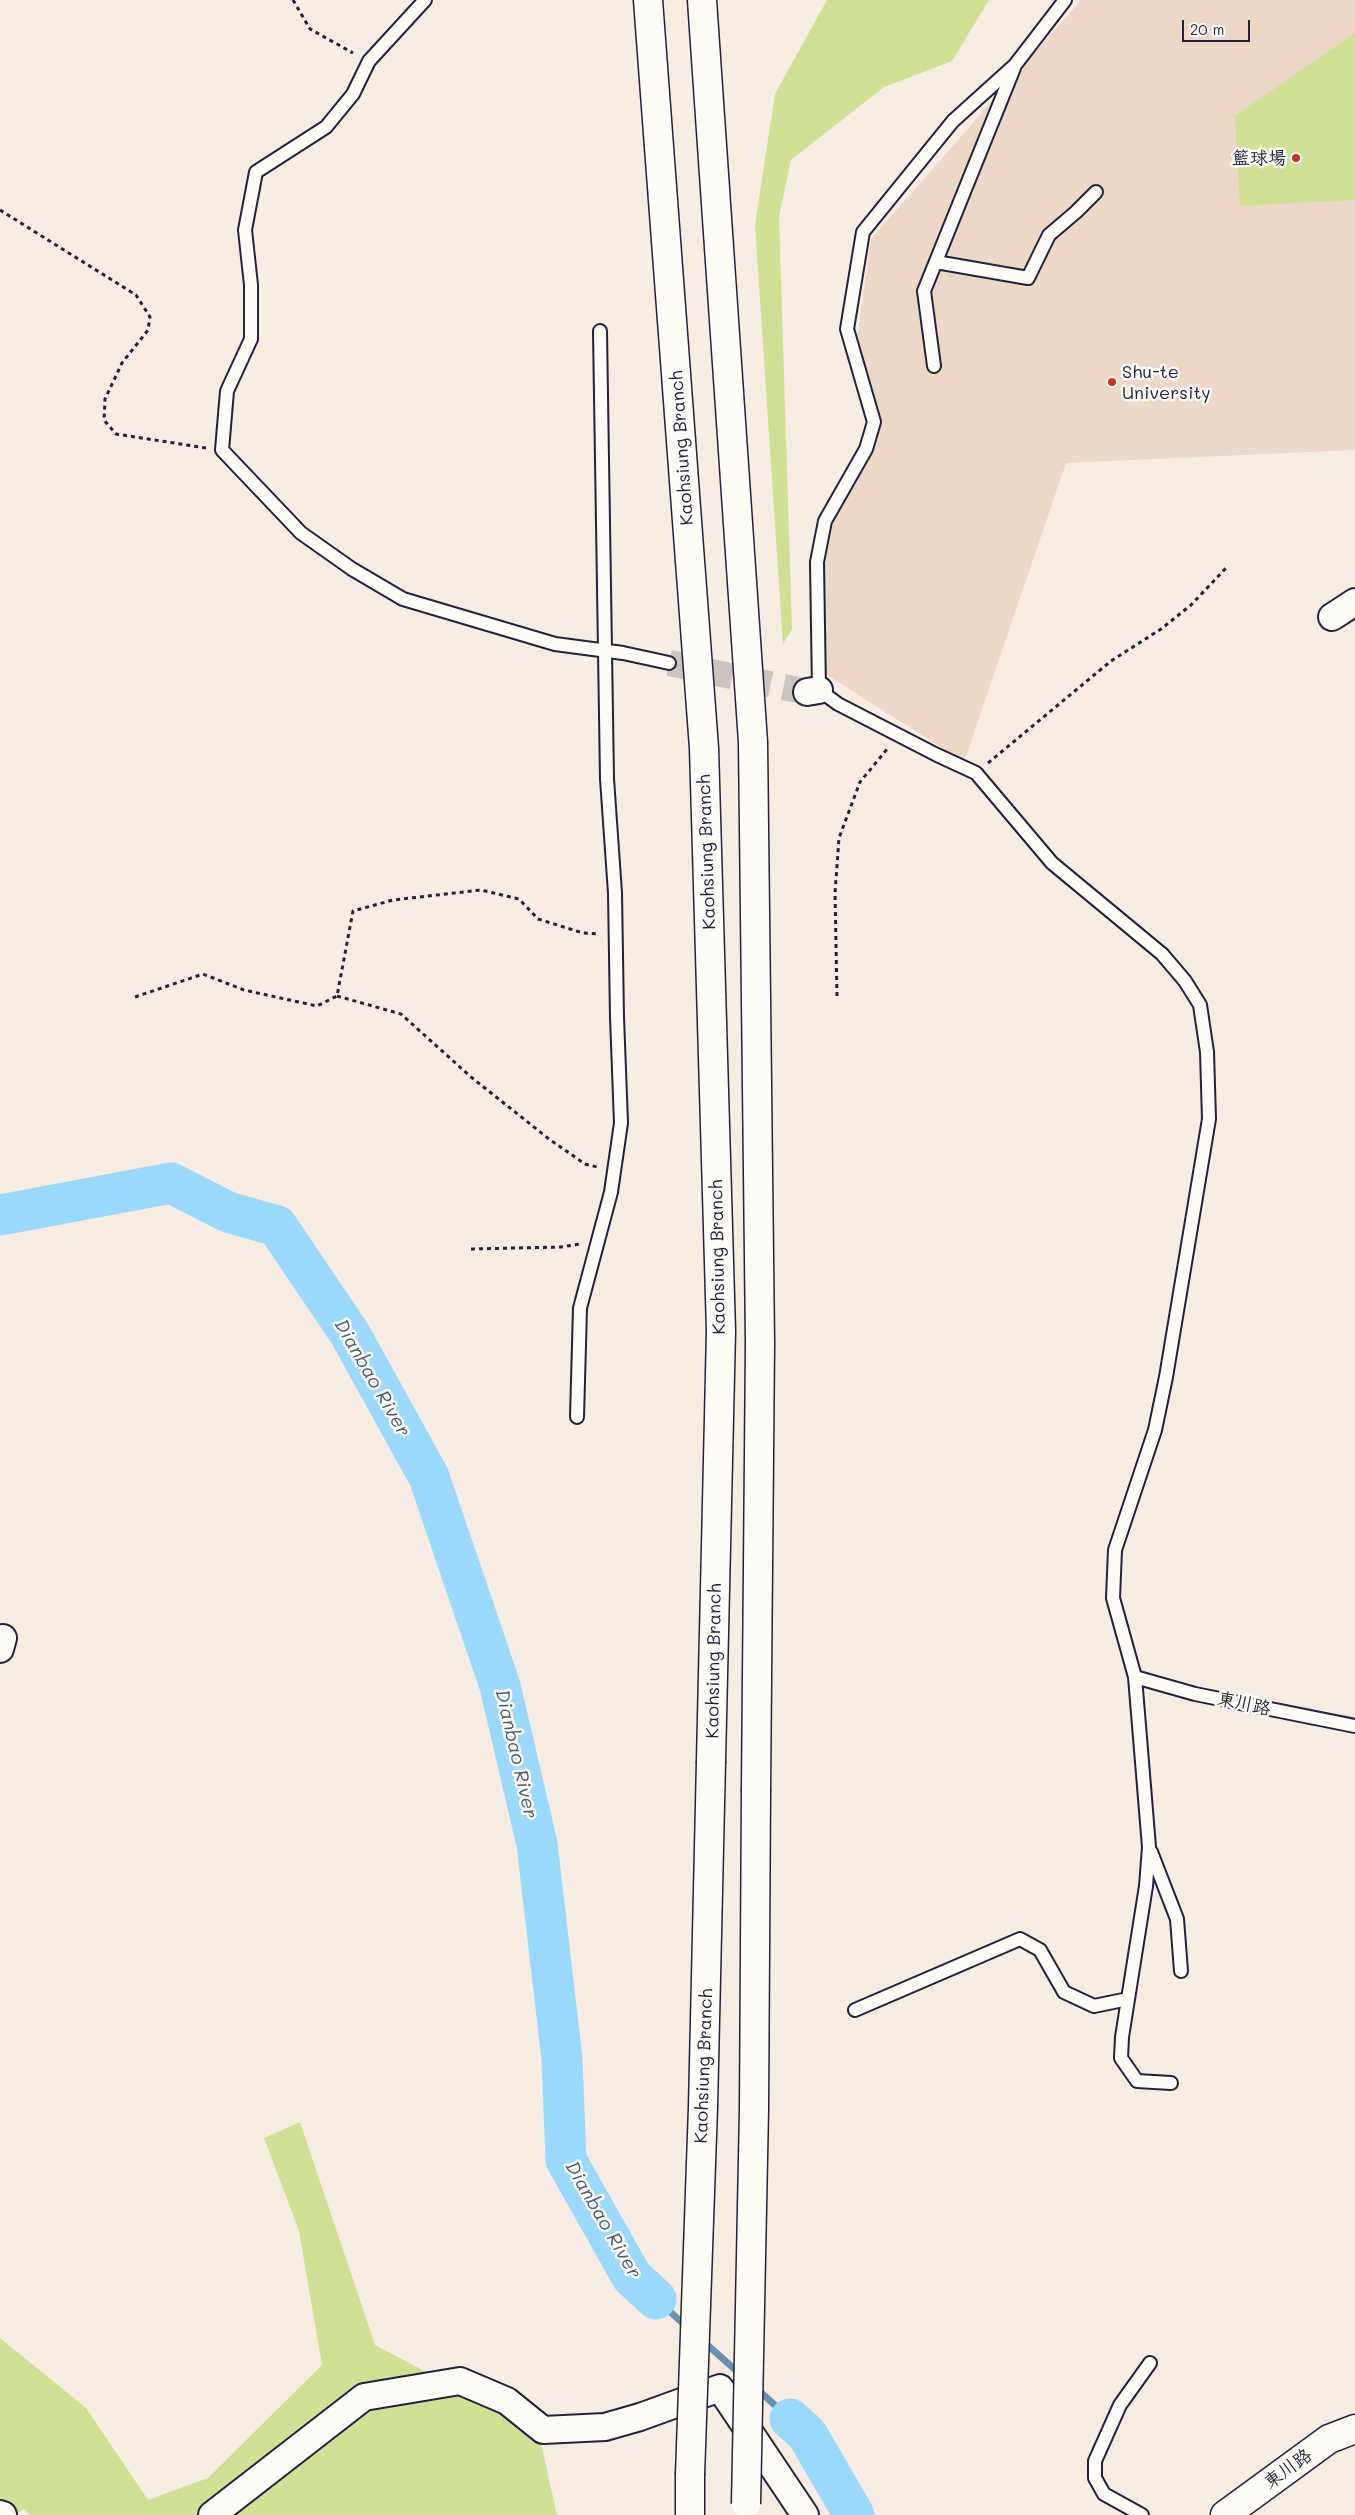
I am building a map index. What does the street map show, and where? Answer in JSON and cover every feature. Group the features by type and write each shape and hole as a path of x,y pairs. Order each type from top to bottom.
{"main road":[{"name":"Kaohsiung Branch","path":"648,0 704,748 721,1331 703,2107 690,2515"},
{"path":"702,0 753,742 760,1343 754,2109 746,2509"},
{"name":"東川路","path":"1224,2515 1329,2439 1355,2429"}],"street":[{"path":"1332,617 1355,602"},
{"path":"212,2515 364,2397 460,2381 507,2401 543,2430 605,2427 640,2417 720,2388 805,2515"},
{"path":"0,2514 4,2515"}],"lane":[{"path":"425,0 369,61 353,94 326,127 256,172 245,230 251,285 251,339 227,391 222,450 302,533 352,569 404,599 555,644 669,663"},
{"path":"1065,0 1015,65 953,120 863,232 846,330 874,422 866,449 824,521 817,562 813,691 898,736 976,773 1052,863 1162,954 1185,981 1200,1005 1207,1052 1209,1119 1159,1412 1115,1550 1113,1598 1135,1677 1149,1847 1146,1886 1128,1999 1122,2058 1136,2081 1171,2083"},
{"path":"934,366 924,291 1015,65"},
{"path":"936,262 1028,278 1049,235 1096,192"},
{"path":"577,1417 580,1308 614,1172 621,1124 615,893 607,779 600,331"},
{"name":"東川路","path":"1135,1677 1195,1694 1355,1726"},
{"path":"1149,1847 1177,1919 1181,1972"},
{"path":"855,2010 1020,1939 1040,1950 1064,1992 1094,2006 1128,1999"},
{"path":"1142,2515 1104,2494 1095,2478 1095,2462 1120,2405 1150,2364"}],"path":[{"path":"293,0 310,29 369,61"},
{"path":"0,210 136,295 150,317 148,330 122,363 105,399 104,420 116,434 222,450"},
{"path":"976,773 1111,660 1160,629 1190,605 1226,567"},
{"path":"837,996 834,893 839,838 860,782 898,736"},
{"path":"337,996 353,911 393,900 481,890 519,899 538,919 583,933 616,934"},
{"path":"135,997 203,974 244,990 317,1006 337,996 401,1014 471,1077 570,1155 585,1164 614,1172"},
{"path":"471,1249 561,1247 598,1242"}],"shaded area":[{"name":"Shu-te University","path":"1081,0 1355,0 1355,450 1066,463 964,762 821,671 823,576 833,523 882,424 857,340 871,239"}],"green space":[{"path":"827,0 989,0 952,61 884,87 791,160 779,216 792,629 783,644 755,225 775,94"},
{"name":"籃球場","path":"1355,33 1355,200 1240,206 1235,116"},
{"path":"300,2122 375,2345 495,2408 541,2443 557,2515 30,2515 24,2509 16,2515 0,2515 0,2338 86,2408 148,2500 208,2478 322,2365 299,2231 264,2138"}],"waterway":[{"name":"Dianbao River","path":"0,1215 171,1183 228,1212 277,1226 350,1334 429,1477 500,1686 537,1844 562,2059 566,2160 632,2277 656,2299"},
{"name":"Dianbao River","path":"656,2299 687,2327"},
{"name":"Dianbao River","path":"703,2341 741,2375"},
{"name":"Dianbao River","path":"755,2387 790,2419"},
{"name":"Dianbao River","path":"790,2419 807,2434 854,2515"}],"tunnel":[{"path":"669,663 807,692"}],"place":[{"name":"籃球場","path":"1296,158"},
{"name":"Shu-te University","path":"1112,382"}]}
